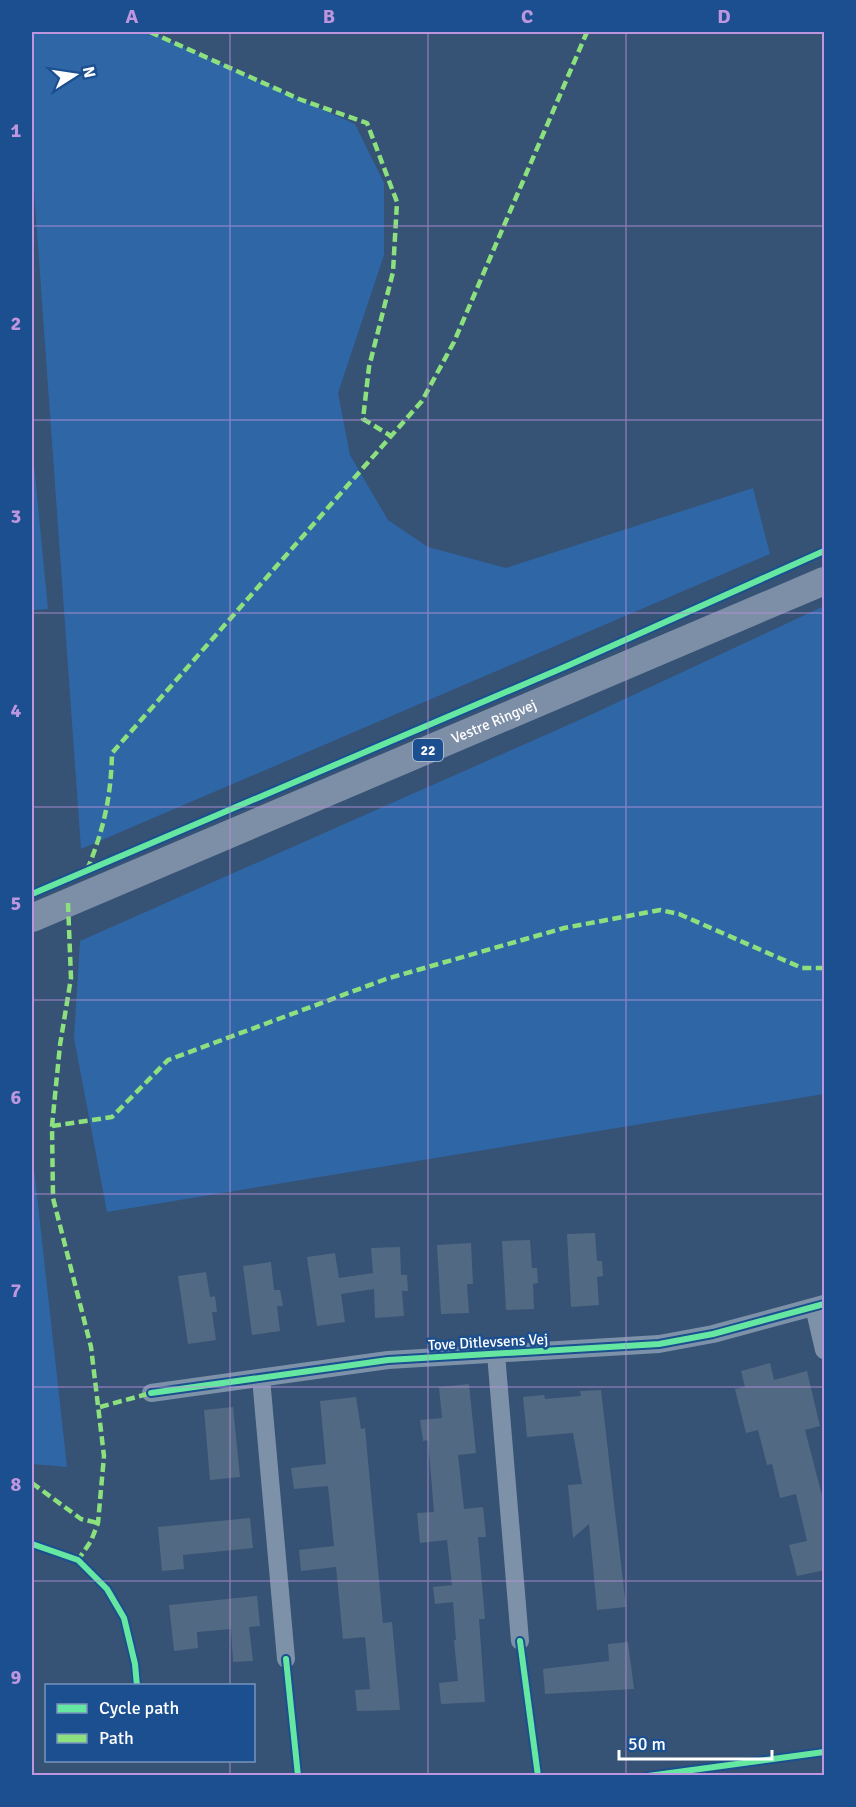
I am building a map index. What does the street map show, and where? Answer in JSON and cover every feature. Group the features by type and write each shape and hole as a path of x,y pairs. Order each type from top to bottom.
{"main road":[{"name":"Vestre Ringvej","path":"32,918 825,581"}],"street":[{"name":"Tove Ditlevsens Vej","path":"151,1393 388,1360 659,1344 713,1334 819,1305 825,1350"},
{"name":"Tove Ditlevsens Vej","path":"496,1354 520,1641"},
{"path":"261,1378 286,1659"}],"shaded area":[{"path":"32,32 150,32 355,124 384,183 384,255 338,393 350,455 388,520 428,547 506,568 753,488 770,554 81,849 32,162"},
{"path":"32,443 48,609 32,610"},
{"path":"824,606 824,1094 107,1212 74,1038 80,941 586,717"},
{"path":"32,1150 67,1467 32,1464"}],"building":[{"path":"595,1233 597,1261 602,1261 603,1276 597,1277 599,1305 571,1307 567,1234"},
{"path":"530,1240 532,1268 537,1268 538,1283 533,1284 534,1309 506,1310 502,1241"},
{"path":"471,1243 473,1284 467,1284 469,1313 441,1314 437,1245"},
{"path":"400,1247 401,1275 407,1275 408,1291 402,1291 404,1316 375,1318 374,1289 341,1294 345,1322 317,1326 307,1257 335,1253 339,1278 373,1273 371,1248"},
{"path":"271,1262 274,1290 280,1290 283,1306 277,1306 280,1331 252,1335 243,1266"},
{"path":"206,1272 210,1297 215,1296 217,1312 212,1312 216,1340 188,1344 178,1276"},
{"path":"770,1363 774,1380 807,1371 820,1426 805,1430 825,1507 825,1570 797,1576 789,1545 807,1541 796,1494 780,1498 772,1464 767,1465 758,1430 746,1433 735,1389 745,1387 741,1371"},
{"path":"469,1384 476,1453 458,1455 464,1509 483,1507 486,1537 478,1537 485,1619 479,1619 485,1702 441,1704 439,1683 458,1681 454,1640 456,1640 453,1602 435,1604 433,1587 452,1585 447,1540 420,1543 417,1513 434,1512 428,1440 423,1441 420,1420 442,1418 439,1387"},
{"path":"601,1390 626,1607 597,1610 589,1524 573,1538 568,1485 582,1484 573,1433 527,1437 523,1397 544,1395 545,1399 581,1396 580,1391"},
{"path":"356,1397 361,1429 365,1428 383,1623 392,1622 400,1710 357,1711 355,1690 370,1689 365,1637 343,1639 336,1567 301,1571 299,1550 334,1546 328,1486 294,1489 291,1468 326,1464 320,1401"},
{"path":"233,1407 240,1477 210,1480 204,1410"},
{"path":"250,1518 253,1548 183,1555 184,1569 162,1571 158,1527"},
{"path":"257,1596 260,1626 249,1627 253,1661 233,1662 231,1629 197,1632 198,1648 174,1651 169,1605"},
{"path":"628,1642 634,1689 545,1694 543,1669 609,1661 608,1644"}],"marked path":[{"path":"150,32 299,99 367,123 397,202 393,272 369,367 363,419 391,436"},
{"path":"87,870 106,813 112,753 422,401 454,342 587,32"},
{"path":"68,903 71,978 60,1045 52,1126 53,1198 91,1347 104,1456 98,1523 91,1541 78,1560"},
{"path":"52,1126 112,1117 168,1060 386,979 564,928 660,910 679,914 802,968 824,968"},
{"path":"100,1407 151,1393"},
{"path":"32,1483 81,1519 98,1523"}],"cycle path":[{"path":"32,894 567,666 824,551"},
{"path":"151,1393 388,1360 659,1344 713,1334 824,1304"},
{"path":"32,1544 78,1560 107,1589 124,1618 135,1664 137,1684"},
{"path":"520,1641 538,1776"},
{"path":"286,1659 298,1776"},
{"path":"648,1776 824,1752"}]}
